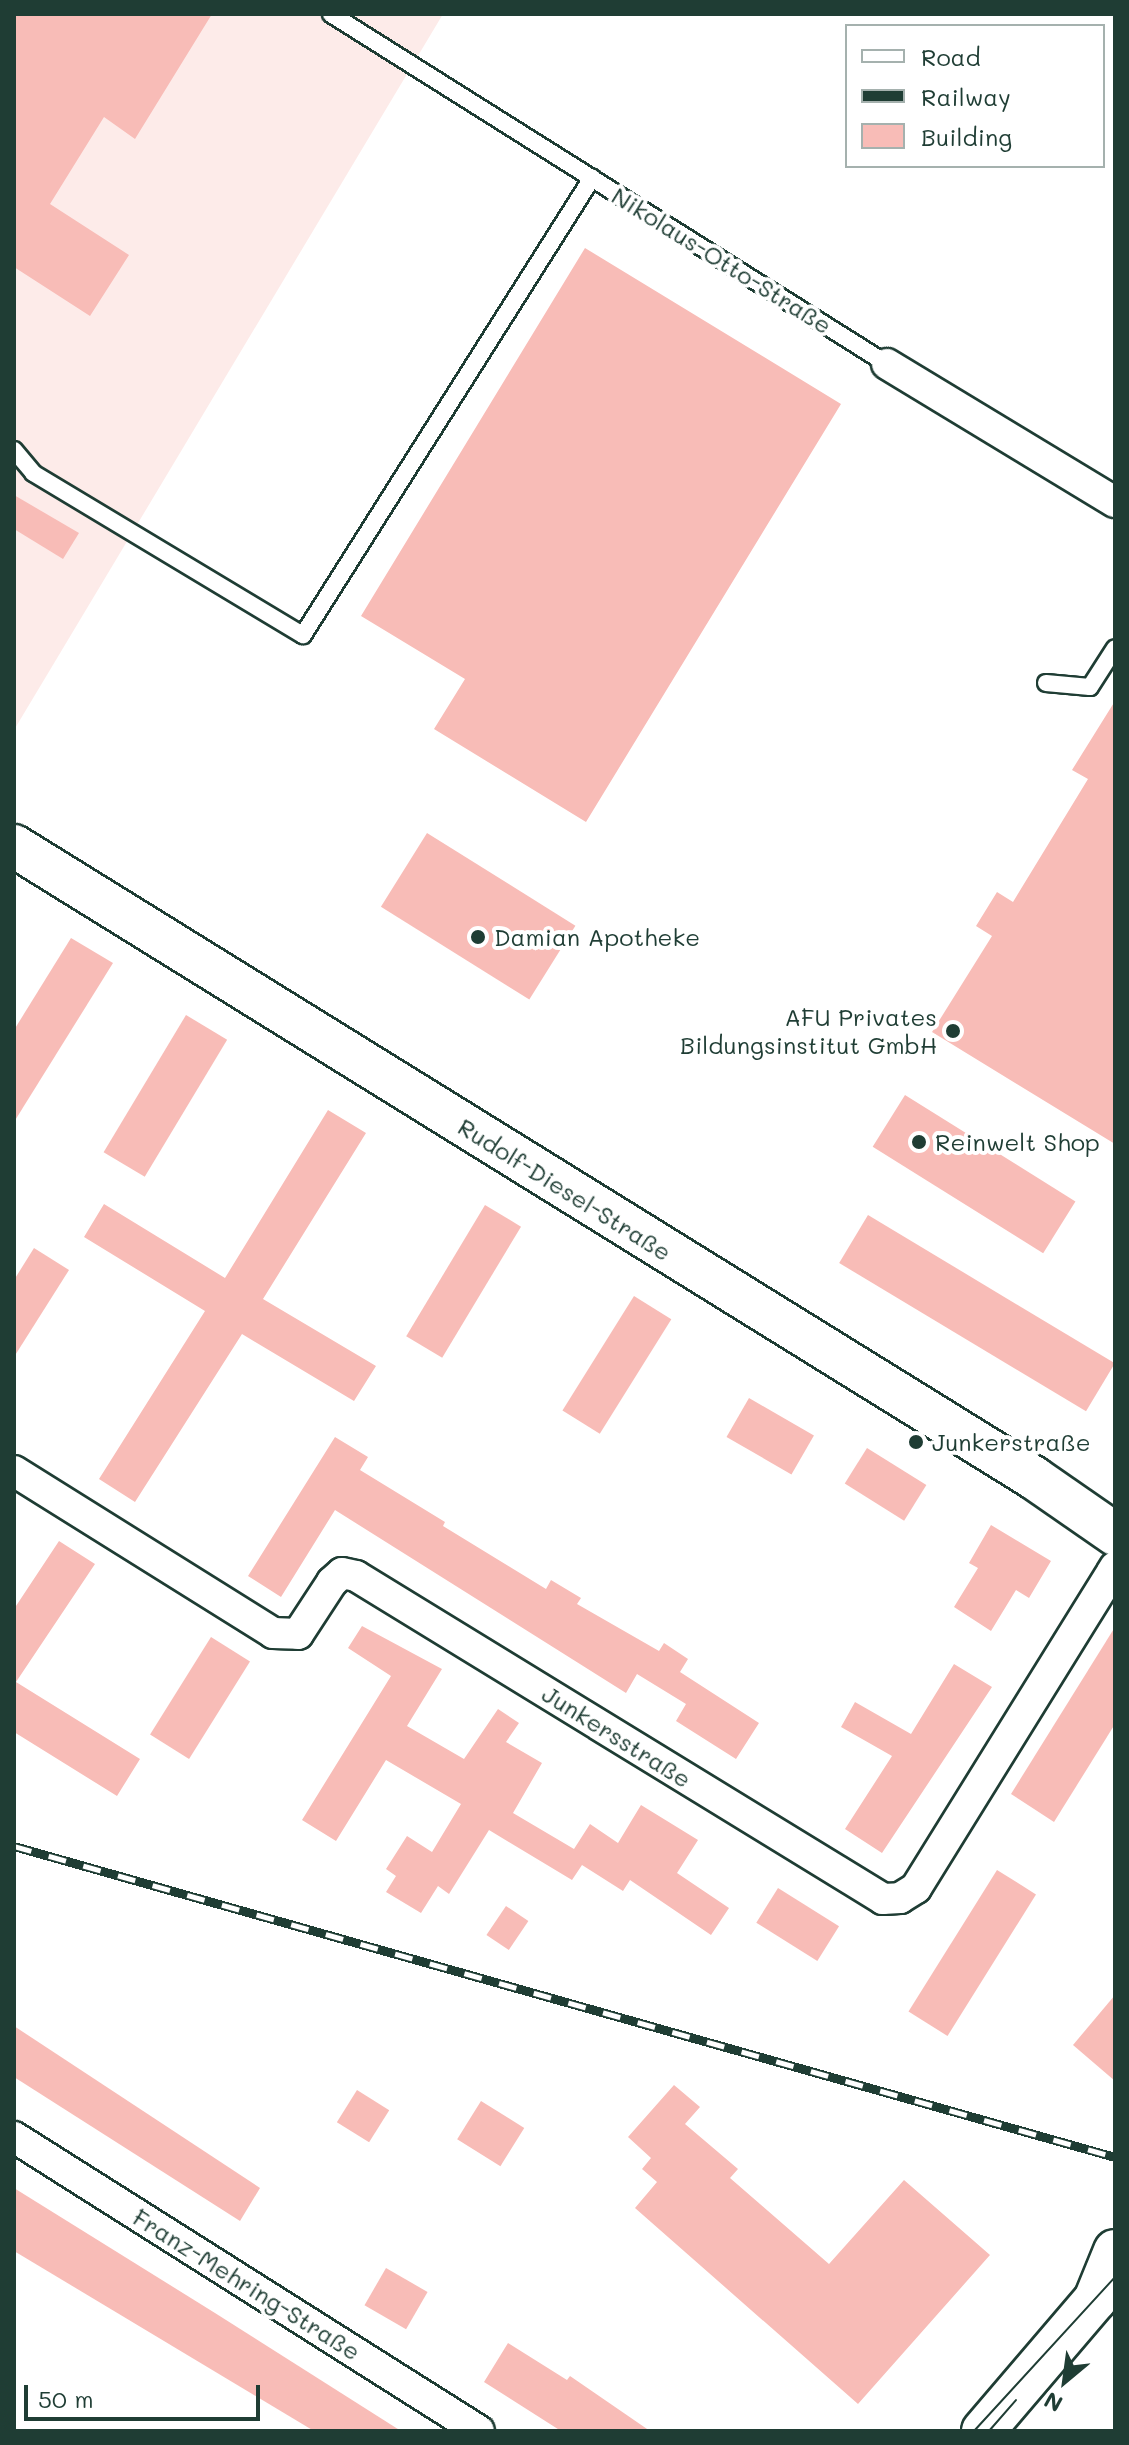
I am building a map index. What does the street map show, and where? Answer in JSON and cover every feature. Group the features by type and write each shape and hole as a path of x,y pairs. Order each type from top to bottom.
{"street":[{"name":"Nikolaus-Otto-Straße","path":"887,364 1115,502"},
{"name":"Rudolf-Diesel-Straße","path":"14,846 1034,1478 1115,1534"},
{"name":"Junkersstraße","path":"14,1471 273,1633 298,1634 332,1582 342,1573 356,1576 883,1899 900,1898 916,1888 1115,1567"},
{"name":"Franz-Mehring-Straße","path":"14,2137 479,2431"},
{"path":"983,2431 1105,2296 1115,2251"}],"lane":[{"name":"Nikolaus-Otto-Straße","path":"331,14 887,364"},
{"path":"14,450 33,473 303,635 592,178"},
{"path":"1046,683 1090,687 1115,648"}],"shaded area":[{"path":"14,14 443,14 14,730"}],"building":[{"path":"14,14 212,14 135,139 104,117 50,204 129,255 90,316 14,267"},
{"path":"585,248 841,404 586,822 434,729 465,679 361,616"},
{"path":"14,495 79,533 63,559 14,529"},
{"path":"1115,701 1115,1144 932,1032 992,936 976,926 997,892 1013,902 1088,779 1072,770"},
{"path":"427,833 575,926 529,1000 381,907"},
{"path":"71,938 113,963 14,1122 14,1030"},
{"path":"186,1015 227,1040 145,1177 104,1152"},
{"path":"905,1095 1075,1202 1043,1253 873,1147"},
{"path":"328,1110 366,1133 263,1299 376,1366 354,1401 242,1334 135,1502 99,1479 205,1311 84,1237 104,1204 225,1278"},
{"path":"485,1205 521,1227 442,1358 406,1336"},
{"path":"868,1215 1115,1363 1086,1411 839,1263"},
{"path":"34,1248 69,1270 14,1357 14,1280"},
{"path":"634,1296 671,1319 600,1434 562,1410"},
{"path":"749,1398 814,1436 791,1474 726,1437"},
{"path":"335,1437 368,1457 360,1470 445,1522 443,1526 546,1589 551,1580 581,1598 577,1604 659,1651 664,1643 688,1659 680,1672 759,1723 736,1759 676,1721 686,1704 637,1674 626,1693 335,1510 281,1597 248,1576"},
{"path":"867,1448 926,1485 904,1521 845,1484"},
{"path":"991,1525 1051,1561 1029,1598 1016,1590 991,1631 954,1607 978,1568 969,1563"},
{"path":"59,1541 95,1564 16,1682 140,1759 117,1796 14,1732 14,1609"},
{"path":"362,1626 442,1669 407,1726 464,1759 498,1709 519,1723 506,1742 542,1763 513,1813 574,1849 590,1824 618,1843 641,1805 698,1840 677,1873 729,1908 711,1935 630,1880 623,1891 582,1865 572,1880 489,1830 449,1894 438,1886 421,1913 386,1892 396,1876 386,1869 407,1836 432,1852 461,1804 386,1760 336,1841 302,1820 391,1676 348,1648"},
{"path":"1115,1627 1115,1724 1054,1822 1011,1794"},
{"path":"211,1637 250,1661 189,1759 150,1735"},
{"path":"954,1664 992,1687 882,1853 845,1829 892,1756 841,1727 855,1702 911,1734"},
{"path":"997,1870 1036,1894 948,2036 909,2012"},
{"path":"778,1888 839,1926 817,1961 756,1923"},
{"path":"506,1906 528,1921 509,1950 486,1935"},
{"path":"1115,1995 1115,2081 1073,2045"},
{"path":"14,2026 260,2188 240,2221 14,2077"},
{"path":"674,2085 700,2107 685,2124 738,2169 730,2178 829,2264 904,2180 990,2255 858,2404 635,2208 657,2182 642,2169 651,2158 628,2137"},
{"path":"357,2090 389,2110 369,2142 337,2122"},
{"path":"481,2101 524,2128 500,2166 457,2139"},
{"path":"14,2188 401,2431 314,2431 14,2251"},
{"path":"386,2268 428,2292 406,2329 364,2305"},
{"path":"508,2343 567,2380 570,2376 650,2431 561,2431 484,2382"}],"tram line":[{"path":"974,2431 1115,2277"},
{"path":"989,2431 1016,2400"}],"railway":[{"path":"14,1846 1115,2157"}],"place":[{"name":"Damian Apotheke","path":"478,937"},
{"name":"AFU Privates Bildungsinstitut GmbH","path":"953,1031"},
{"name":"Reinwelt Shop","path":"919,1142"},
{"name":"Junkerstraße","path":"916,1442"}]}
